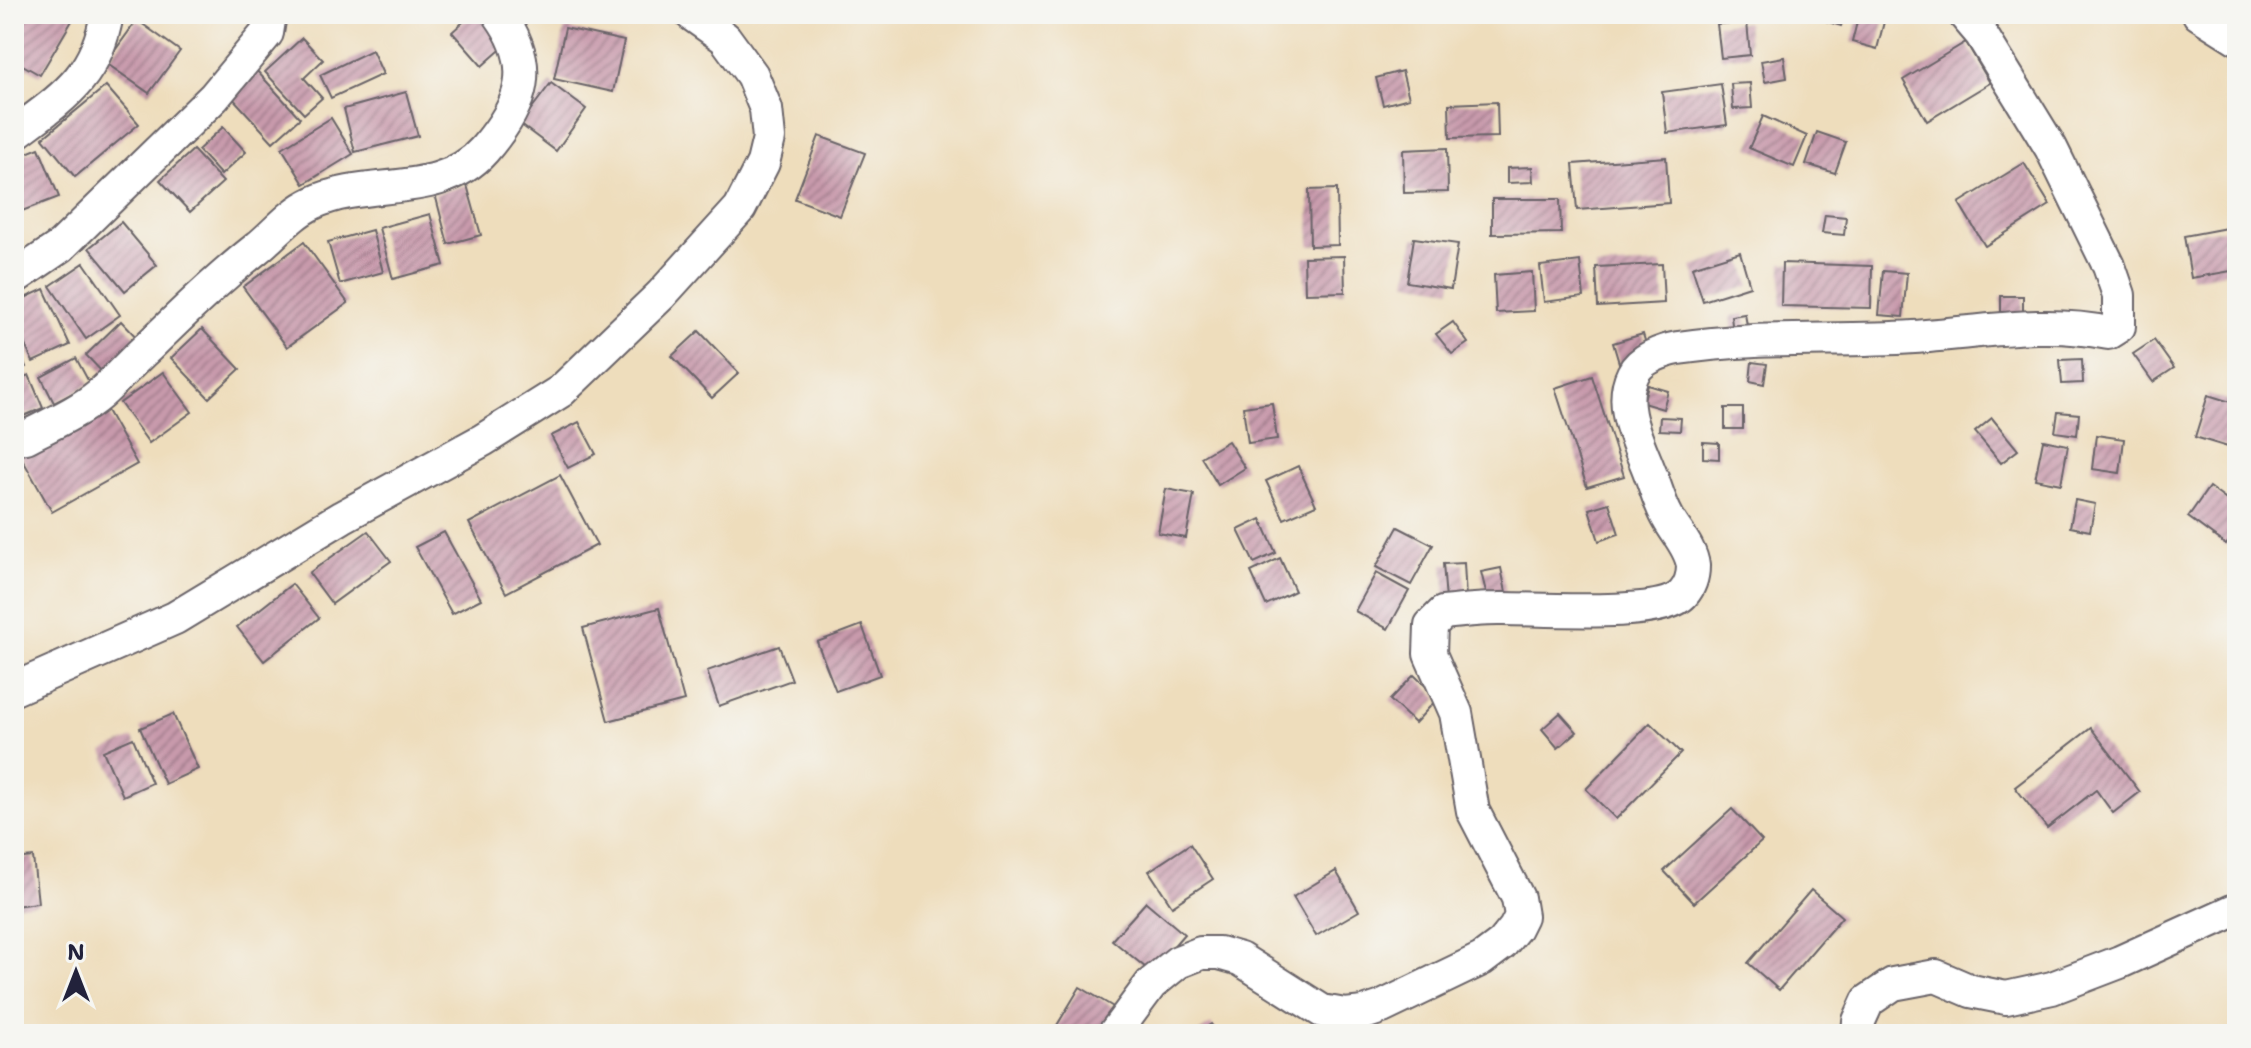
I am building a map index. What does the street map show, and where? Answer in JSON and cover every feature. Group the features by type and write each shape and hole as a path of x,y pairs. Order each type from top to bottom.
{"street":[{"path":"14,134 63,97 91,66 102,40 107,14"},
{"path":"14,278 61,246 214,97 267,33 270,14"},
{"path":"14,439 26,437 98,395 219,279 289,219 313,203 344,193 423,183 461,170 482,153 504,126 521,91 521,61 499,14"},
{"path":"14,689 175,618 342,517 483,440 561,391 661,295 740,208 763,163 769,138 766,109 752,75 725,38 691,14"},
{"path":"1114,1034 1151,984 1178,962 1201,953 1219,953 1240,959 1322,1011 1345,1015 1382,1007 1482,959 1509,936 1521,916 1518,898 1473,811 1456,713 1430,654 1431,625 1443,613 1497,609 1588,611 1664,603 1681,596 1691,581 1693,564 1684,543 1667,518 1633,431 1628,403 1633,372 1648,358 1676,348 1800,339 1912,337 2044,327 2087,328 2108,333 2119,326 2119,295 2109,266 2051,148 1981,34 1964,14"},
{"path":"2199,14 2237,38"},
{"path":"1858,1034 1859,1021 1868,1001 1893,984 1936,976 1971,991 2006,998 2052,988 2120,962 2237,909"}],"building":[{"path":"18,14 76,14 40,75 14,60 14,22"},
{"path":"472,14 480,14 507,44 482,66 452,32"},
{"path":"1825,14 1845,14 1841,26 1823,20"},
{"path":"1859,14 1886,14 1877,49 1852,42"},
{"path":"137,20 180,51 149,93 106,63"},
{"path":"1747,22 1750,55 1721,58 1717,24"},
{"path":"565,28 624,41 613,92 554,79"},
{"path":"302,38 323,60 304,78 322,98 304,114 265,72"},
{"path":"1966,42 1990,83 1927,121 1903,80"},
{"path":"372,50 383,74 331,98 320,75"},
{"path":"1784,57 1787,78 1765,82 1761,61"},
{"path":"256,70 300,118 273,142 230,95"},
{"path":"1402,71 1409,98 1383,105 1376,78"},
{"path":"551,83 586,109 556,151 520,124"},
{"path":"1750,83 1752,108 1733,109 1731,84"},
{"path":"1721,84 1727,125 1667,133 1662,92"},
{"path":"106,86 139,124 75,177 43,138"},
{"path":"406,92 418,136 355,152 344,109"},
{"path":"1497,102 1498,137 1450,138 1449,104"},
{"path":"1763,116 1807,136 1794,167 1749,148"},
{"path":"331,118 353,154 304,184 282,148"},
{"path":"223,127 246,152 221,175 198,150"},
{"path":"1817,132 1846,142 1835,173 1806,164"},
{"path":"819,136 865,153 840,216 795,199"},
{"path":"39,148 59,197 14,214 14,158"},
{"path":"1447,148 1448,192 1404,193 1403,150"},
{"path":"193,150 223,182 190,212 160,180"},
{"path":"1666,157 1669,203 1577,210 1573,164"},
{"path":"2024,163 2050,205 1985,246 1959,203"},
{"path":"1532,167 1533,182 1507,183 1507,168"},
{"path":"467,185 481,235 448,244 435,194"},
{"path":"1337,189 1338,245 1310,246 1309,190"},
{"path":"1492,199 1560,199 1561,233 1492,234"},
{"path":"430,214 444,265 393,279 379,228"},
{"path":"1825,215 1846,217 1844,235 1822,233"},
{"path":"121,222 157,265 125,291 89,248"},
{"path":"2237,226 2237,270 2191,278 2184,236"},
{"path":"372,230 383,272 340,284 328,242"},
{"path":"1414,238 1458,244 1451,289 1407,282"},
{"path":"304,242 348,303 287,347 243,287"},
{"path":"1740,252 1750,286 1703,301 1692,267"},
{"path":"1344,256 1345,292 1305,293 1304,257"},
{"path":"1580,261 1584,297 1544,302 1540,266"},
{"path":"84,263 120,315 86,339 50,286"},
{"path":"1782,263 1872,266 1871,308 1781,306"},
{"path":"1662,264 1664,303 1598,307 1596,267"},
{"path":"1883,271 1907,273 1903,317 1879,315"},
{"path":"1532,272 1534,311 1496,313 1494,275"},
{"path":"44,289 70,345 33,362 14,322 14,303"},
{"path":"2001,296 2023,296 2023,319 2001,319"},
{"path":"1745,314 1748,331 1733,333 1731,316"},
{"path":"121,321 140,341 105,375 86,355"},
{"path":"1453,322 1468,343 1452,354 1436,334"},
{"path":"202,329 240,369 209,398 171,358"},
{"path":"699,331 739,373 712,398 672,356"},
{"path":"1643,334 1649,354 1619,363 1613,343"},
{"path":"14,338 26,367 14,372"},
{"path":"2154,340 2174,368 2153,382 2133,354"},
{"path":"76,358 90,384 54,403 41,377"},
{"path":"2082,359 2083,383 2062,384 2060,360"},
{"path":"1752,362 1767,364 1764,384 1750,381"},
{"path":"163,372 192,412 149,443 120,403"},
{"path":"29,375 43,408 14,420 14,381"},
{"path":"1592,376 1624,476 1587,487 1555,388"},
{"path":"1648,385 1668,391 1663,409 1643,403"},
{"path":"2208,395 2237,404 2237,428 2231,448 2195,437"},
{"path":"1272,403 1277,439 1248,443 1243,407"},
{"path":"105,407 137,464 52,512 20,455"},
{"path":"1725,408 1743,408 1743,429 1725,429"},
{"path":"2058,412 2079,414 2077,435 2055,432"},
{"path":"1660,417 1681,418 1680,431 1659,430"},
{"path":"1992,418 2018,450 2001,463 1975,432"},
{"path":"579,422 596,454 568,468 551,436"},
{"path":"2096,435 2124,439 2120,473 2092,469"},
{"path":"2043,440 2068,445 2061,484 2035,479"},
{"path":"1228,441 1245,468 1218,485 1201,457"},
{"path":"1703,442 1719,443 1719,459 1703,458"},
{"path":"1298,466 1316,505 1284,519 1266,481"},
{"path":"560,475 597,545 506,593 469,523"},
{"path":"2209,487 2237,508 2237,530 2226,545 2188,517"},
{"path":"1166,489 1194,494 1186,538 1158,533"},
{"path":"2075,500 2095,504 2090,531 2070,527"},
{"path":"1609,503 1619,534 1599,541 1589,509"},
{"path":"1261,519 1276,553 1254,563 1238,530"},
{"path":"1398,527 1433,545 1411,585 1376,567"},
{"path":"368,531 391,561 332,604 309,573"},
{"path":"444,532 481,599 452,614 415,547"},
{"path":"1280,558 1295,591 1266,605 1251,572"},
{"path":"1464,563 1466,599 1446,600 1443,564"},
{"path":"1501,568 1506,592 1487,596 1481,572"},
{"path":"1376,573 1409,591 1388,629 1355,611"},
{"path":"292,584 319,618 264,661 237,627"},
{"path":"659,608 684,701 608,721 583,628"},
{"path":"862,625 880,675 836,691 817,642"},
{"path":"779,646 792,680 719,706 707,671"},
{"path":"1414,675 1438,698 1415,723 1390,700"},
{"path":"1560,713 1577,732 1558,748 1542,729"},
{"path":"173,714 198,769 165,784 140,728"},
{"path":"1650,723 1681,753 1616,819 1586,789"},
{"path":"2091,728 2140,792 2113,813 2096,790 2047,828 2015,787"},
{"path":"133,738 152,783 123,796 103,751"},
{"path":"1732,809 1762,841 1694,903 1664,871"},
{"path":"1190,844 1213,879 1172,906 1149,871"},
{"path":"33,857 38,903 14,906 14,859"},
{"path":"1336,871 1359,911 1316,936 1293,897"},
{"path":"1811,890 1842,917 1779,990 1748,963"},
{"path":"1146,902 1184,934 1151,972 1112,940"},
{"path":"1080,987 1115,1008 1099,1034 1067,1034 1056,1027"},
{"path":"1211,1024 1218,1034 1196,1034"},
{"path":"1731,1027 1759,1027 1759,1034 1731,1034"}]}
